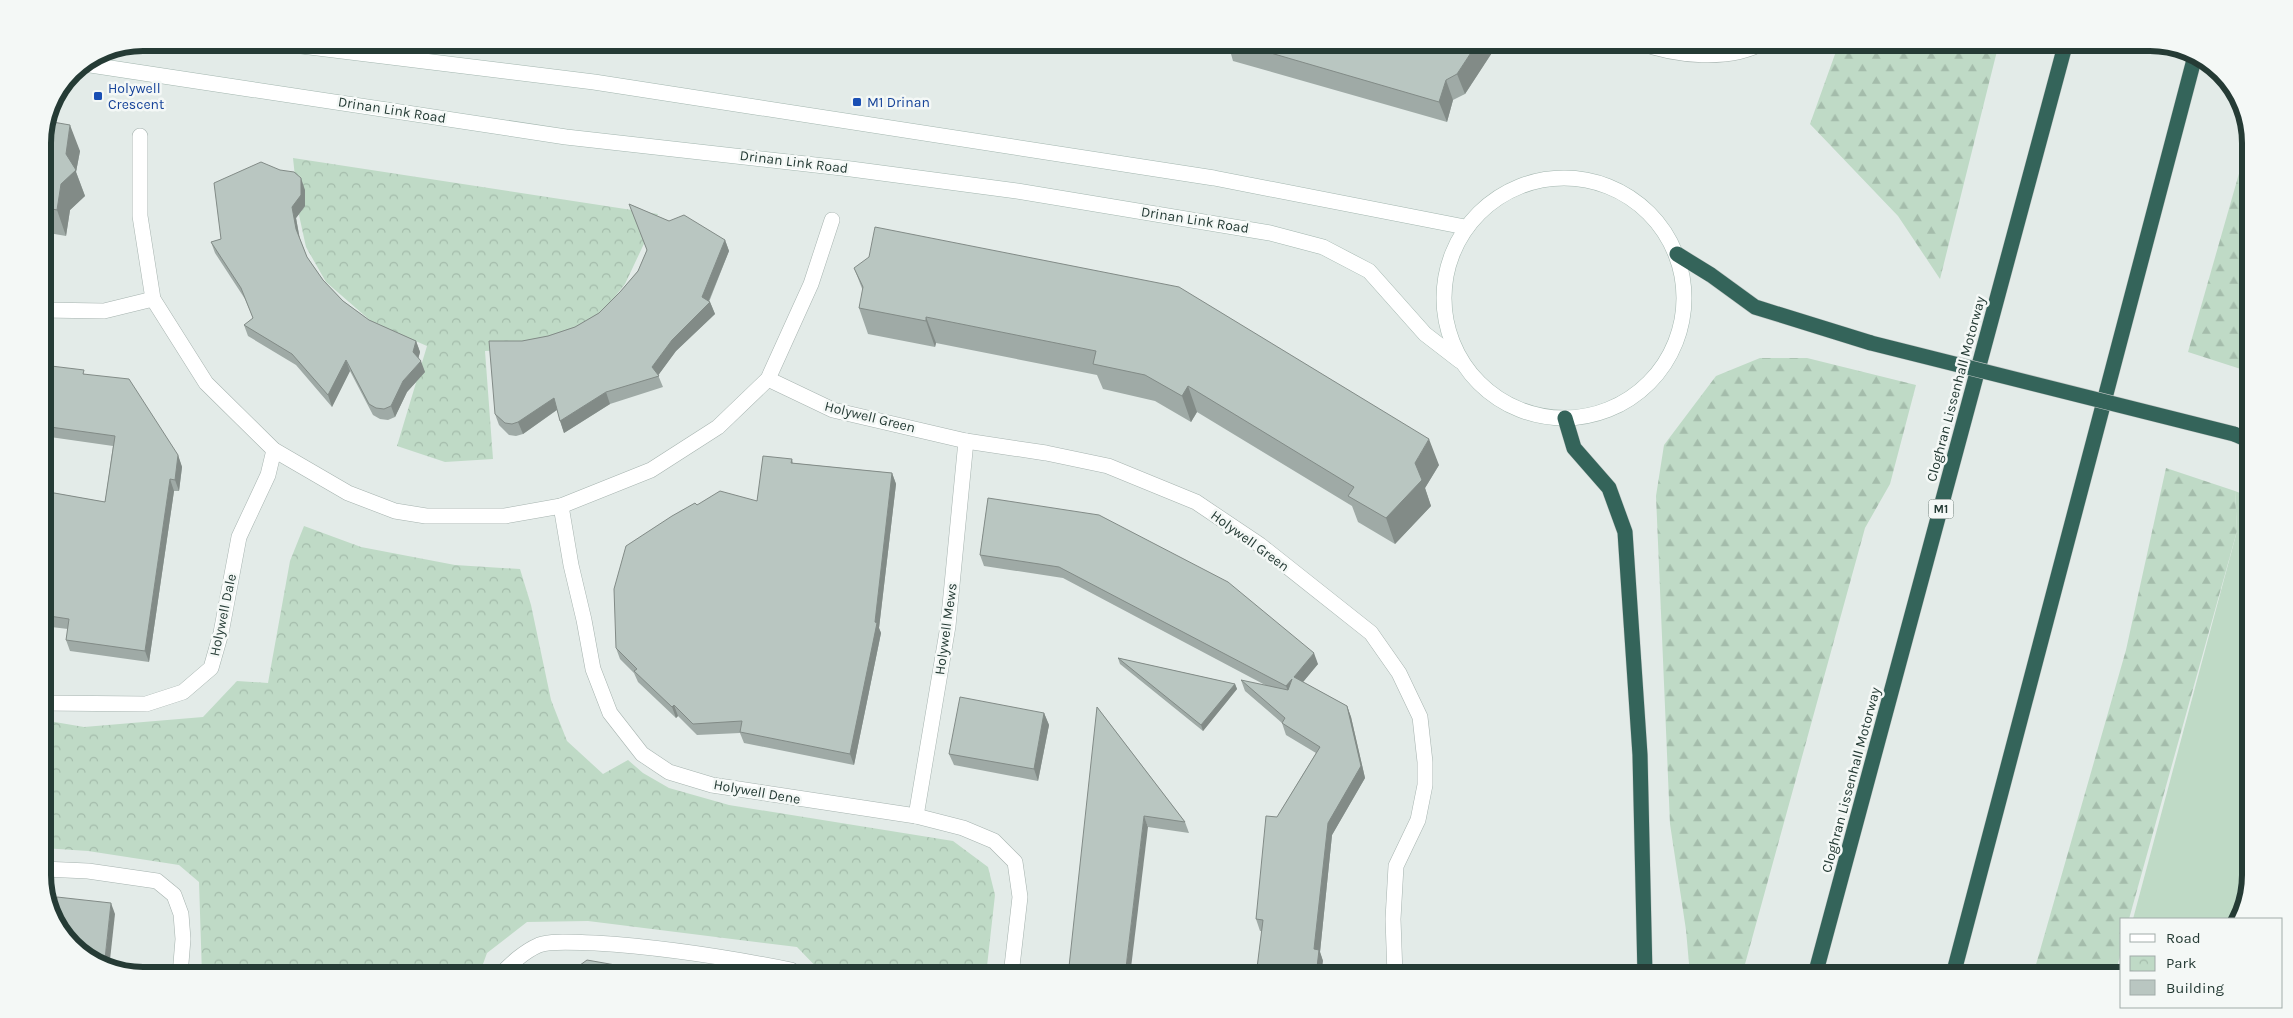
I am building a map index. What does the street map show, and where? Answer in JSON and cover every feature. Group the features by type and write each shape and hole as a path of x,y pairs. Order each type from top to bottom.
{"highway":[{"name":"Cloghran Lissenhall Motorway","path":"1817,967 2064,51"},
{"path":"1955,967 2193,63"},
{"path":"1676,254 1711,275 1755,307 1872,343 2242,438"},
{"path":"1565,418 1574,448 1609,488 1625,532 1640,755 1646,967"}],"street":[{"path":"342,51 604,84 1214,178 1465,227"},
{"path":"1677,51 1698,56 1741,51"},
{"name":"Drinan Link Road","path":"94,66 566,137 851,169 1017,191 1270,233 1323,247 1369,272 1425,334 1460,361"},
{"path":"140,136 140,216 153,299 206,383 274,450 348,493 396,511 426,516 505,516 562,506 651,470 718,427 768,379 811,284 832,220"},
{"path":"1561,177 1597,181 1631,197 1658,222 1676,254 1684,282 1684,311 1677,340 1664,365 1645,387 1621,404 1594,414 1565,418 1540,416 1516,409 1494,396 1476,380 1460,361 1446,328 1443,293 1449,258 1465,227 1492,200 1524,183 1561,177"},
{"path":"51,310 104,311 153,299"},
{"name":"Holywell Green","path":"768,379 833,410 966,441 1046,453 1108,466 1196,502 1260,545 1371,633 1399,673 1420,717 1425,762 1425,785 1418,820 1396,866 1392,919 1395,967"},
{"name":"Holywell Mews","path":"916,816 948,626 966,441"},
{"name":"Holywell Dale","path":"51,703 146,704 183,692 211,668 221,633 240,537 268,476 274,450"},
{"name":"Holywell Dene","path":"562,506 571,565 593,669 610,713 642,754 669,772 712,785 916,816 963,828 994,841 1015,862 1020,897 1013,967"},
{"path":"51,869 88,871 157,881 174,895 181,914 183,939 181,967"},
{"path":"508,967 516,959 540,945 573,942 724,956 777,967"}],"green space":[{"path":"1836,51 1997,51 1940,279 1898,216 1810,124"},
{"path":"293,158 658,214 625,284 602,313 586,324 530,349 485,351 493,459 445,462 397,446 427,346 372,322 326,282 306,247 299,215"},
{"path":"2242,163 2242,369 2188,352"},
{"path":"1760,358 1807,358 1916,385 1890,484 1865,528 1744,967 1689,967 1686,930 1670,824 1656,496 1664,445 1716,376"},
{"path":"2166,468 2235,491 2237,531 2129,918 2120,918 2120,956 2117,967 2035,967 2126,650"},
{"path":"2235,491 2242,494 2242,875 2239,899 2231,918 2133,918 2237,531"},
{"path":"304,526 361,547 455,565 520,569 531,605 551,700 567,741 603,774 628,760 643,773 669,788 729,805 953,841 988,867 995,895 987,967 816,967 797,947 588,921 527,922 487,953 482,967 202,967 199,882 179,865 88,851 51,849 51,721 84,727 203,717 237,681 268,683 290,561"}],"building":[{"path":"1264,51 1472,51 1457,74 1446,80 1439,102"},
{"path":"53,122 70,125 66,154 76,170 61,184 57,210 51,209 51,137"},
{"path":"261,162 280,170 294,172 301,178 301,195 292,207 296,229 307,257 323,280 343,301 369,320 416,341 413,352 421,361 403,381 391,406 384,409 376,408 369,404 346,360 328,395 292,354 244,325 253,318 241,288 211,242 221,239 214,183"},
{"path":"629,204 669,221 684,215 725,240 702,297 710,302 672,340 652,367 659,376 606,392 560,421 554,398 518,422 512,424 505,423 495,414 489,341 522,341 548,336 575,327 599,313 638,271 647,250"},
{"path":"875,227 1179,287 1429,439 1415,463 1422,480 1386,518 1348,496 1354,487 1188,386 1182,396 1145,375 1093,364 1096,351 926,317 926,321 859,308 863,287 854,268 869,257"},
{"path":"51,366 84,370 83,374 129,379 178,455 175,480 170,479 145,651 66,640 69,619 51,616 51,492 105,502 115,436 51,427"},
{"path":"763,456 792,459 791,463 892,473 875,622 877,623 850,754 740,732 742,721 693,724 634,671 637,669 616,648 614,589 626,546 672,516 695,503 697,505 720,491 757,501"},
{"path":"988,498 1099,515 1228,582 1314,653 1294,677 1347,706 1361,766 1328,823 1314,949 1319,950 1317,967 1257,967 1263,920 1256,919 1266,816 1277,817 1320,747 1282,723 1285,718 1241,680 1288,690 1292,679 1286,686 1059,567 980,555"},
{"path":"1118,658 1235,684 1201,725"},
{"path":"960,697 1044,713 1034,769 949,754"},
{"path":"1097,707 1185,822 1144,816 1126,967 1069,967"},
{"path":"57,897 111,903 105,958 87,948 78,940 70,931 56,905"},
{"path":"587,960 621,966 621,967 577,967"}],"place":[{"name":"Holywell Crescent","path":"98,96"},
{"name":"M1 Drinan","path":"857,102"}]}
